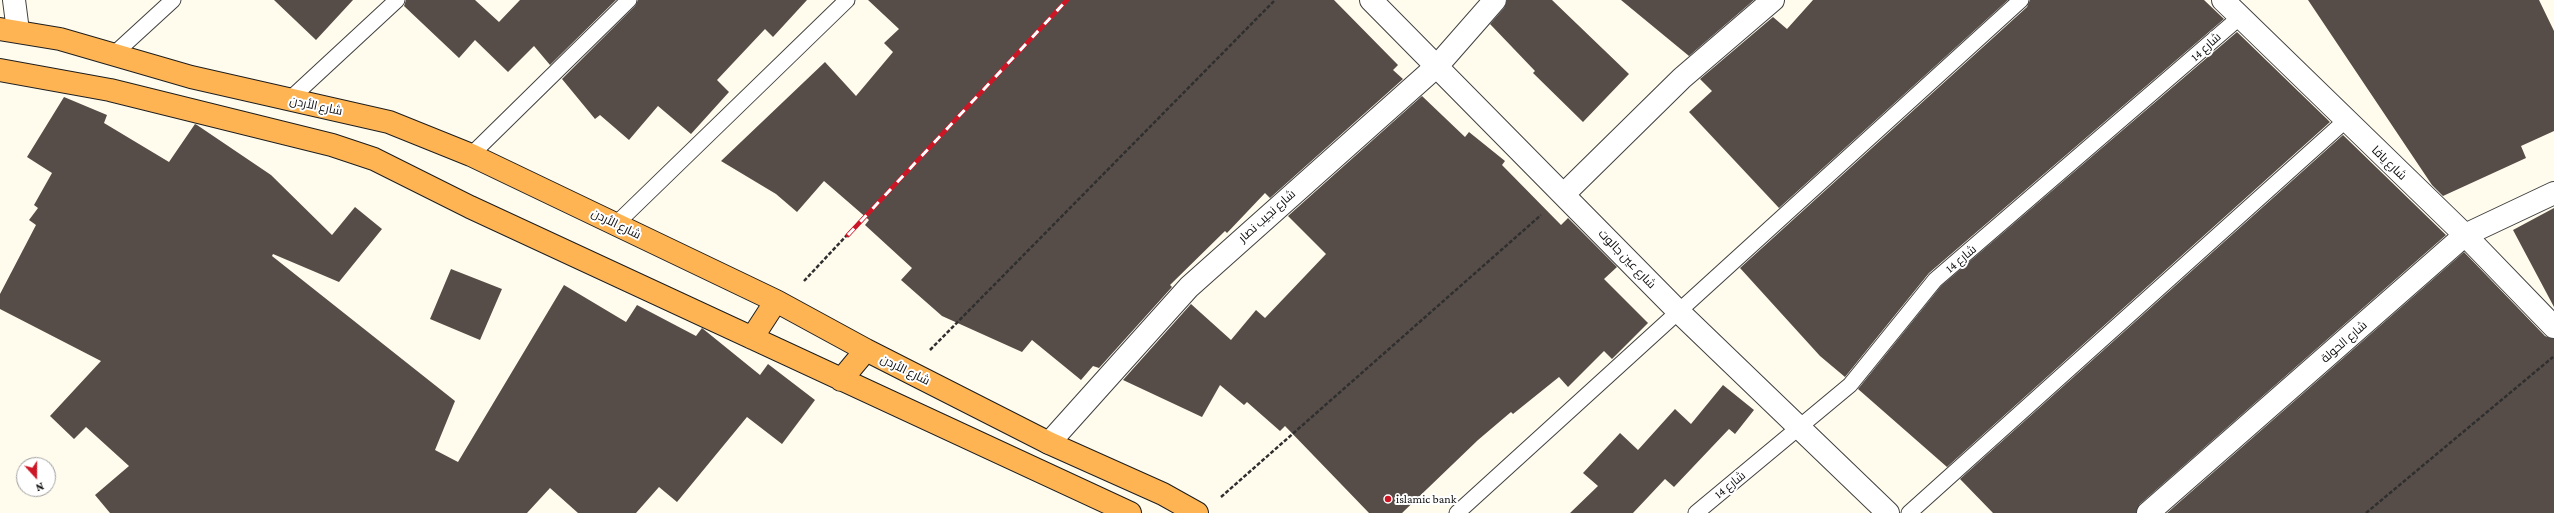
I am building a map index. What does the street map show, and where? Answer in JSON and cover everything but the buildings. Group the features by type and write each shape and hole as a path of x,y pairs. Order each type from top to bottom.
{"highway":[{"name":"شارع الأردن","path":"9,30 60,38 191,77 389,122 471,155 779,303 866,350 1049,443 1163,494 1206,508"},
{"path":"0,70 110,90 332,144 374,159 470,207 1130,513"},
{"path":"752,338 779,303"},
{"path":"842,380 866,350"}],"street":[{"path":"9,30 14,0"},
{"name":"شارع عين جالوت","path":"1371,0 1438,66 1678,311 1888,513"},
{"name":"شارع نجيب نصار","path":"1049,443 1189,287 1438,66 1495,0"},
{"path":"1564,194 1682,78 1773,0"},
{"name":"شارع يافا","path":"2223,0 2345,121 2465,235 2554,327"},
{"name":"شارع الحولة","path":"2148,513 2465,235 2554,193"}],"lane":[{"path":"113,55 173,0"},
{"path":"289,100 397,0"},
{"path":"471,155 628,0"},
{"path":"616,224 847,0"},
{"path":"1457,513 2021,0"},
{"name":"شارع 14","path":"1696,513 1850,385 1935,280 2240,17"},
{"path":"1909,513 2345,121"}],"path":[{"path":"779,303 1067,0"},
{"path":"909,371 1275,0"},
{"path":"1206,508 1564,194"},
{"path":"2366,513 2554,356"}],"railway":[{"path":"848,235 1067,0"}],"place":[{"name":"islamic bank","path":"1388,499"}]}
